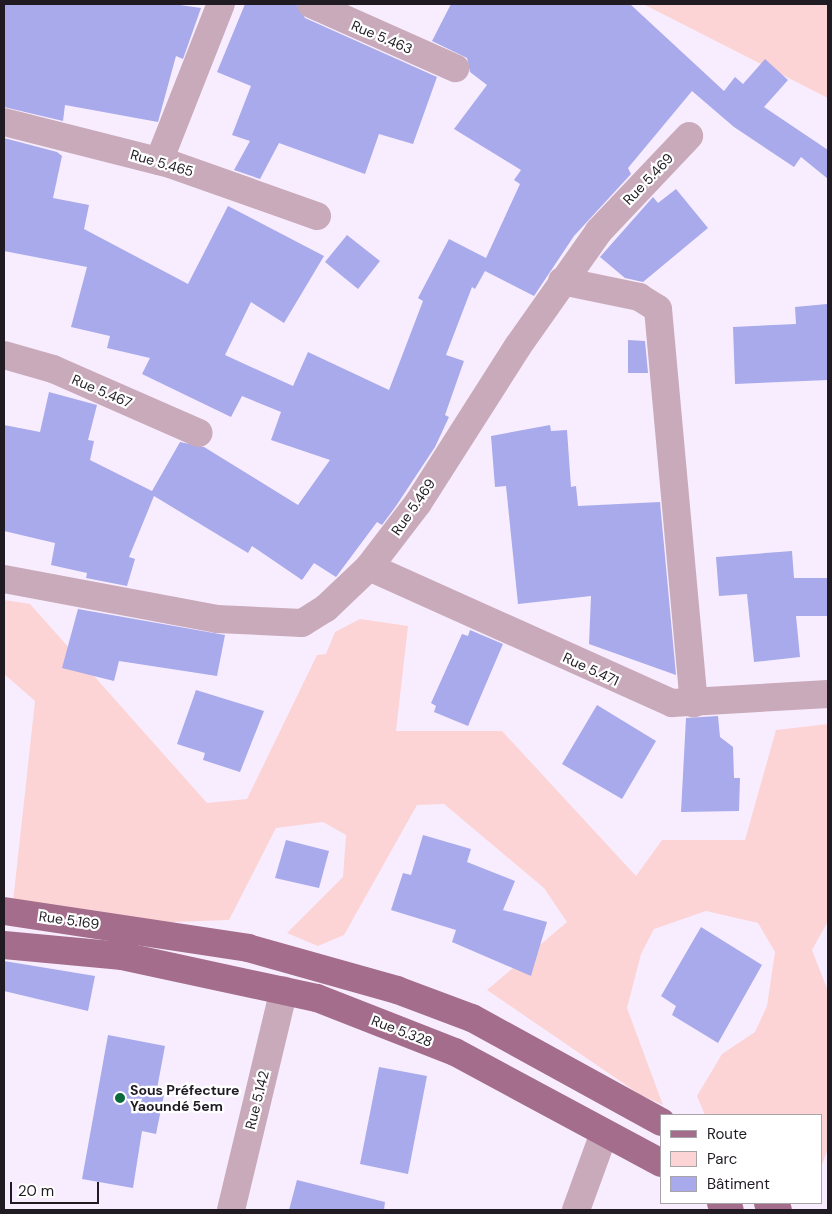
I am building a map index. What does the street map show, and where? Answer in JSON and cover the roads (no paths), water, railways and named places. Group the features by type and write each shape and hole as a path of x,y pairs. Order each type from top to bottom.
{"main road":[{"name":"Rue 5.169","path":"4,911 135,929 248,948 396,990 472,1018 660,1121"},
{"name":"Rue 5.328","path":"4,945 122,956 317,998 455,1052 660,1162"}],"street":[{"path":"159,161 221,4"},
{"name":"Rue 5.463","path":"311,4 455,68"},
{"name":"Rue 5.465","path":"4,122 159,161 318,216"},
{"name":"Rue 5.469","path":"4,579 217,619 302,623 326,608 369,567 418,503 562,281 599,231 689,136"},
{"path":"562,281 638,297 658,309 694,703"},
{"name":"Rue 5.467","path":"4,355 53,369 199,433"},
{"name":"Rue 5.471","path":"369,567 640,693 672,703 828,694"},
{"name":"Rue 5.142","path":"231,1210 284,990"},
{"path":"576,1210 604,1132"}],"place":[{"name":"Sous Préfecture Yaoundé 5em","path":"120,1098"}]}
